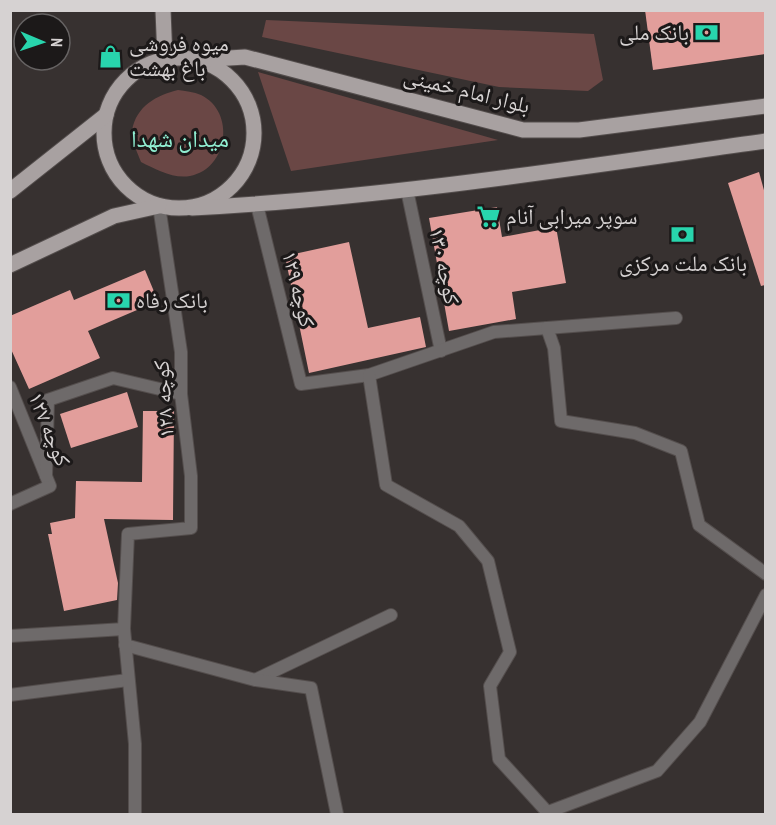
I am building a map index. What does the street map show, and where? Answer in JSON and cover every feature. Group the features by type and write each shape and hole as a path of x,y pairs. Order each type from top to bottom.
{"main road":[{"path":"163,10 165,59"},
{"name":"بلوار امام خمینی","path":"197,60 244,57 523,130 579,130 765,106"},
{"path":"159,206 138,197 121,181 109,161 104,139 106,115 114,96 127,79 145,66 165,59 197,60 221,70 239,88 251,110 254,136 249,161 236,183 216,199 192,208"},
{"path":"10,191 106,115"},
{"path":"10,265 114,216 159,206 192,208 256,205 407,189 765,142"}],"street":[{"name":"کوچه ۱۳۰","path":"407,189 441,351"},
{"name":"کوچه ۱۲۹","path":"256,205 301,384 369,375"},
{"name":"کوچه ۱۲۸","path":"124,629 128,534 191,528 190,476 181,394 181,352 159,206"},
{"path":"676,318 494,332 369,375 386,485 459,526 488,561 510,652 490,686 499,759 549,813 657,771 700,722 765,595"},
{"path":"547,328 554,348 561,421 635,433 681,451 699,525 765,574"},
{"path":"10,504 48,481 48,400 113,378 181,394"},
{"name":"کوچه ۱۲۷","path":"10,387 48,481"},
{"path":"255,680 391,615"},
{"path":"10,636 124,629 135,744 135,814"},
{"path":"125,645 255,680 311,688 337,814"},
{"path":"10,695 128,680"}],"shaded area":[{"path":"266,20 594,34 603,80 588,91 499,87 262,37"},
{"path":"258,72 498,140 291,171"},
{"path":"178,90 201,95 212,103 223,126 223,139 213,163 203,171 184,177 171,175 141,162 132,135 134,122 143,108 155,99"}],"building":[{"name":"بانک ملی","path":"645,10 765,10 765,54 653,70"},
{"path":"759,172 765,194 765,285 761,286 728,183"},
{"path":"497,207 502,237 556,227 566,283 512,292 516,319 449,331 429,218"},
{"path":"349,242 368,328 420,317 426,347 309,373 285,256"},
{"path":"145,270 158,301 88,331 100,358 29,389 10,347 10,316 70,290 74,300"},
{"path":"127,392 138,427 71,448 60,414"},
{"path":"143,411 174,411 173,520 104,519 118,583 117,600 64,611 48,534 52,534 50,523 75,518 76,481 142,482"}],"place":[{"name":"بانک ملی","path":"707,32"},
{"name":"میوه فروشی باغ بهشت","path":"111,56"},
{"name":"سوپر میرابی آنام","path":"488,216"},
{"name":"بانک ملت مرکزی","path":"683,234"},
{"name":"بانک رفاه","path":"118,300"}],"district":[{"name":"میدان شهدا","path":"180,139"}]}
